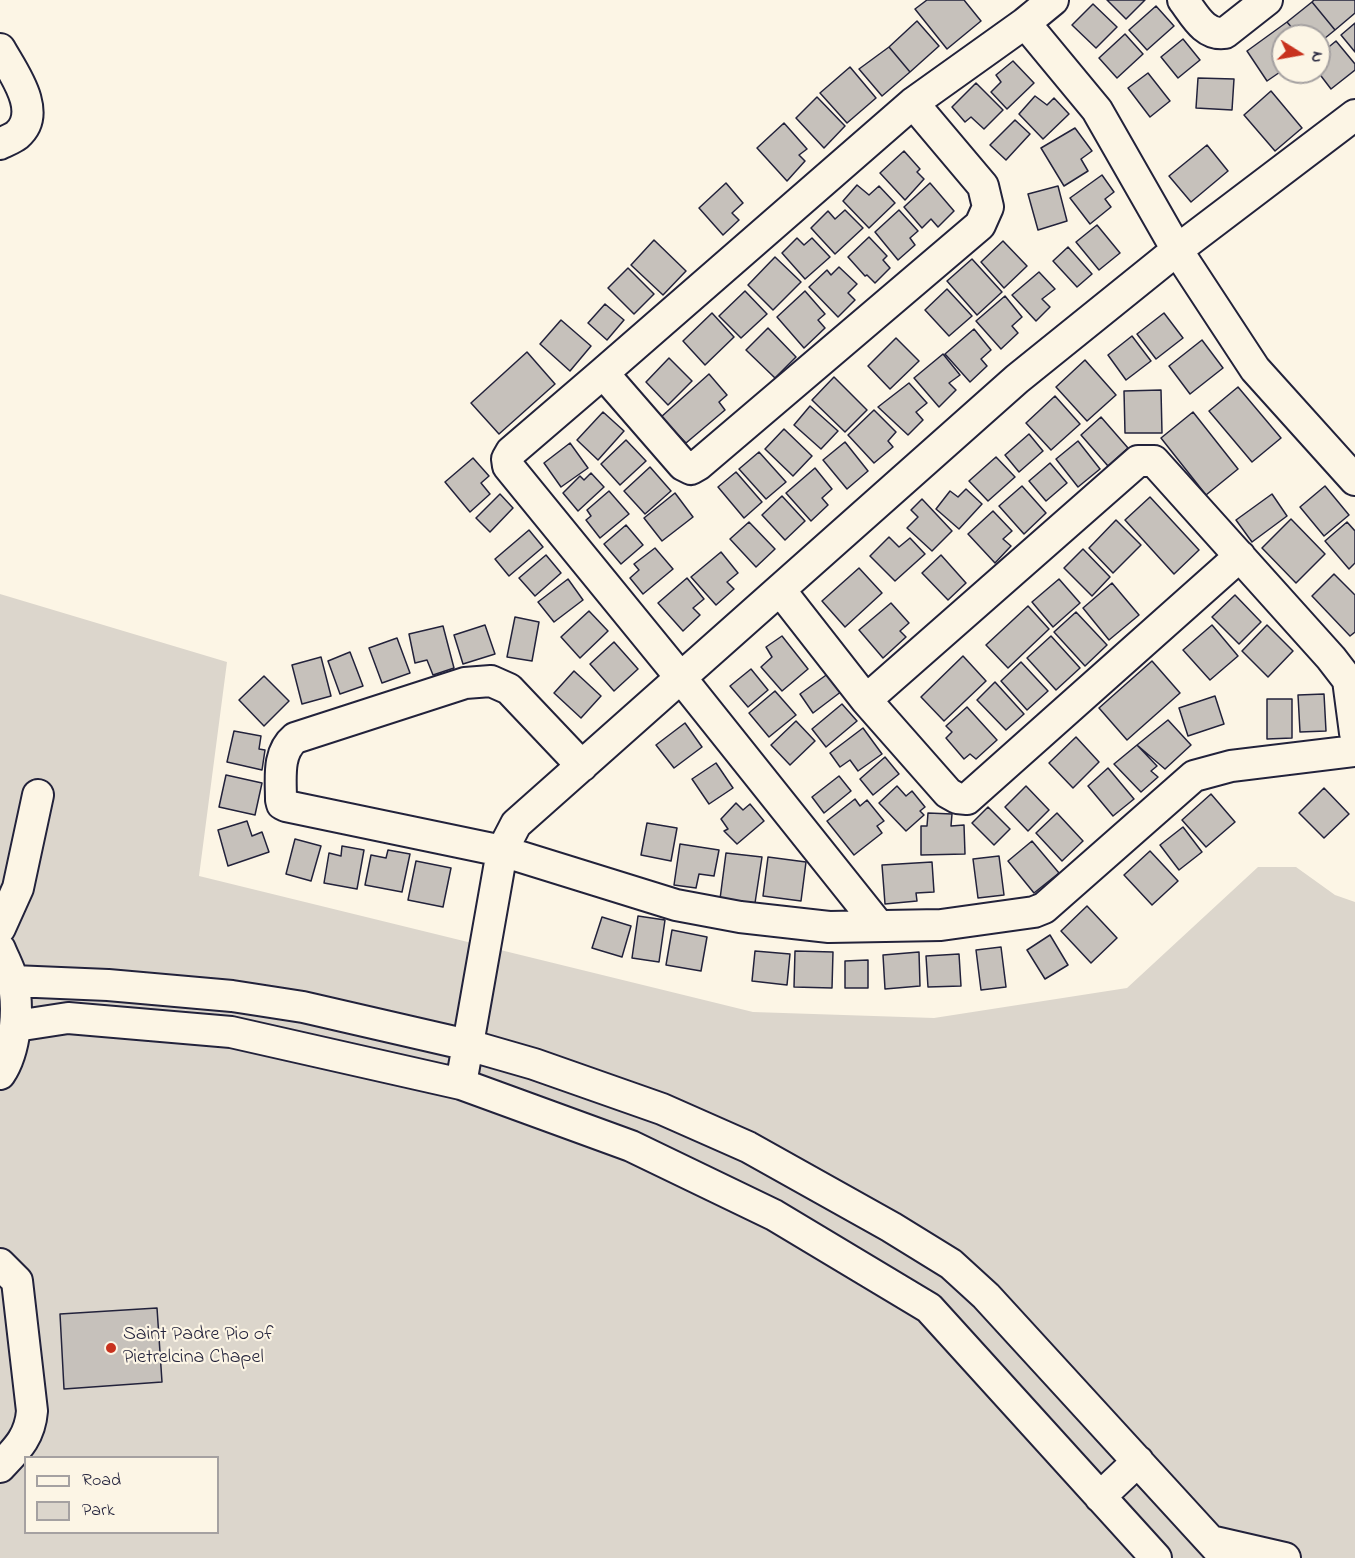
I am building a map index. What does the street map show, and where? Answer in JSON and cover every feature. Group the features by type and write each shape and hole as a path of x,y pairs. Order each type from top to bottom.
{"street":[{"path":"879,926 508,466 507,459 511,452 913,103 1025,23 1053,0"},
{"path":"1183,0 1208,31 1217,34 1225,33 1267,0"},
{"path":"1025,23 1096,110 1177,250 1255,369 1355,480"},
{"path":"0,49 27,97 27,118 18,134 0,144"},
{"path":"603,373 683,465 691,469 980,225 987,207 983,186 913,103"},
{"path":"461,1084 502,851 516,824 1017,380 1177,250 1355,115"},
{"path":"866,700 1138,461 1154,461 1331,658 1348,680 1355,733"},
{"path":"780,590 866,700 948,793 957,798 967,798 1240,556"},
{"path":"582,766 509,689 491,681 465,683 294,738 286,745 282,756 280,800 286,806 502,851 676,905 740,917 830,927 941,925 1034,912 1044,908 1194,776 1231,766 1355,751"},
{"path":"0,928 18,888 38,795"},
{"path":"0,949 13,981 16,1026 6,1064 0,1074"},
{"path":"13,981 108,985 232,996 303,1007 468,1045 534,1064 673,1113 748,1147 901,1233 951,1264 986,1296 1219,1550 1284,1558"},
{"path":"16,1026 68,1018 231,1032 461,1084 631,1146 774,1215 929,1308 1156,1558"},
{"path":"0,1264 17,1281 32,1411 31,1425 25,1438 0,1467"},
{"path":"1100,1497 1138,1461"}],"green space":[{"path":"0,594 227,662 199,876 753,1012 934,1018 1127,988 1258,867 1296,867 1335,895 1355,902 1355,1558 0,1558"}],"building":[{"path":"927,0 964,0 981,21 947,49 915,9"},
{"path":"1107,0 1145,0 1126,19"},
{"path":"1314,0 1355,0 1355,13 1335,30 1312,2"},
{"path":"1312,2 1330,24 1289,24 1287,22"},
{"path":"1093,4 1117,27 1096,48 1072,25"},
{"path":"1156,6 1174,26 1147,50 1129,30"},
{"path":"917,21 939,46 910,72 889,47"},
{"path":"1355,23 1355,52 1341,35"},
{"path":"1125,34 1143,54 1117,78 1099,58"},
{"path":"1271,34 1271,78 1267,81 1247,51"},
{"path":"1183,39 1200,60 1178,78 1161,57"},
{"path":"1336,41 1355,64 1355,70 1331,89 1327,84 1331,84 1331,45"},
{"path":"889,47 910,72 882,96 859,69"},
{"path":"1013,61 1034,83 1007,109 991,92 1001,82 996,75"},
{"path":"850,67 876,98 847,123 820,93"},
{"path":"1148,73 1170,101 1150,117 1128,88"},
{"path":"1198,78 1234,79 1232,110 1196,108"},
{"path":"976,83 1003,110 984,129 971,117 965,122 952,107"},
{"path":"1271,91 1302,128 1275,151 1244,115"},
{"path":"1035,96 1047,105 1054,98 1069,114 1043,139 1019,114"},
{"path":"817,97 845,126 824,148 796,118"},
{"path":"1015,120 1030,134 1006,160 990,145"},
{"path":"784,123 807,149 799,155 805,161 787,181 757,148"},
{"path":"1075,128 1092,151 1081,159 1088,171 1064,186 1041,148"},
{"path":"1207,145 1228,171 1191,202 1169,176"},
{"path":"904,151 920,169 917,172 924,179 905,200 880,173"},
{"path":"1102,175 1114,192 1105,199 1111,207 1090,224 1070,198"},
{"path":"726,183 743,203 732,213 739,220 723,235 699,208"},
{"path":"930,183 954,211 938,227 931,219 922,228 904,207"},
{"path":"857,185 869,195 879,186 895,203 869,228 843,201"},
{"path":"1058,186 1067,221 1038,230 1028,194"},
{"path":"845,210 863,228 835,254 811,228 828,211 835,219"},
{"path":"899,210 918,231 910,238 915,245 898,260 875,232"},
{"path":"1097,225 1120,253 1099,270 1076,242"},
{"path":"869,237 887,256 883,260 890,268 875,283 867,275 865,276 848,257"},
{"path":"797,238 804,245 812,238 830,257 805,279 782,253"},
{"path":"654,240 686,271 663,295 631,265"},
{"path":"1003,241 1027,266 1004,288 981,262"},
{"path":"1068,247 1092,274 1077,287 1053,261"},
{"path":"775,257 801,282 773,310 748,285"},
{"path":"972,259 1002,292 977,315 947,281"},
{"path":"839,267 857,284 848,293 855,300 838,317 809,287 827,270 831,275"},
{"path":"628,268 654,294 634,314 608,288"},
{"path":"1039,272 1055,289 1042,299 1050,307 1036,321 1012,295"},
{"path":"947,289 972,316 949,336 925,310"},
{"path":"745,291 767,314 741,338 719,316"},
{"path":"805,291 825,314 818,320 825,328 804,348 777,317"},
{"path":"1005,296 1022,317 1012,326 1018,333 1001,349 976,321"},
{"path":"605,304 624,320 607,340 588,323"},
{"path":"712,313 734,337 705,365 683,341"},
{"path":"1164,313 1183,338 1156,359 1137,334"},
{"path":"561,320 591,346 570,371 540,344"},
{"path":"768,328 796,357 775,378 746,350"},
{"path":"974,329 991,350 981,359 987,366 970,382 945,354"},
{"path":"1132,336 1151,361 1126,380 1108,355"},
{"path":"896,338 919,361 890,389 868,366"},
{"path":"1202,340 1223,368 1190,394 1169,366"},
{"path":"527,352 555,384 499,434 471,403"},
{"path":"943,354 960,375 949,383 956,390 939,407 914,378"},
{"path":"669,358 692,381 668,405 646,382"},
{"path":"1085,360 1116,395 1087,421 1056,387"},
{"path":"709,374 727,395 719,402 725,410 686,443 661,417"},
{"path":"834,377 867,410 845,432 812,400"},
{"path":"909,383 927,403 916,412 923,420 908,435 878,407"},
{"path":"1238,387 1281,438 1252,462 1209,411"},
{"path":"1161,390 1162,433 1125,433 1124,391"},
{"path":"1055,396 1080,424 1051,450 1026,423"},
{"path":"810,406 838,431 821,449 794,425"},
{"path":"874,410 896,432 888,441 893,447 874,463 848,435"},
{"path":"603,412 624,431 598,460 577,440"},
{"path":"1193,412 1238,469 1206,495 1161,438"},
{"path":"1101,417 1128,448 1108,466 1081,435"},
{"path":"784,429 812,456 793,476 765,449"},
{"path":"1029,434 1043,451 1019,472 1005,455"},
{"path":"626,440 646,461 620,485 601,464"},
{"path":"1078,441 1100,469 1078,487 1056,459"},
{"path":"845,442 868,471 847,489 823,460"},
{"path":"570,443 588,468 561,487 544,463"},
{"path":"759,452 786,482 766,499 739,469"},
{"path":"996,457 1015,477 988,501 969,481"},
{"path":"473,458 489,476 481,483 490,494 470,512 445,482"},
{"path":"1050,463 1067,483 1046,501 1029,481"},
{"path":"650,467 671,491 645,514 624,491"},
{"path":"815,468 832,489 822,498 828,505 811,521 786,493"},
{"path":"736,472 762,502 744,518 718,487"},
{"path":"591,473 604,487 578,511 563,493 580,476 584,480"},
{"path":"1022,486 1046,513 1024,534 999,506"},
{"path":"1325,486 1349,515 1324,536 1300,507"},
{"path":"966,489 982,504 959,529 936,509 950,491 958,497"},
{"path":"609,491 629,514 600,538 586,520 591,516 587,510"},
{"path":"675,493 693,517 662,541 644,518"},
{"path":"500,494 513,508 490,532 476,518"},
{"path":"1272,494 1287,516 1252,542 1236,520"},
{"path":"782,496 805,521 785,540 762,515"},
{"path":"1150,497 1199,550 1174,574 1125,520"},
{"path":"922,499 952,531 932,551 907,528 918,517 911,510"},
{"path":"993,511 1012,531 1003,539 1011,546 995,563 968,534"},
{"path":"1291,519 1325,554 1296,583 1262,548"},
{"path":"1116,520 1141,545 1113,573 1089,548"},
{"path":"749,522 775,549 756,567 730,539"},
{"path":"1347,522 1355,531 1355,563 1349,569 1325,541"},
{"path":"626,525 643,545 621,564 604,544"},
{"path":"529,530 543,547 509,576 495,559"},
{"path":"889,537 899,547 910,538 925,554 895,581 870,556"},
{"path":"655,548 673,569 643,594 630,578 639,570 634,564"},
{"path":"1083,549 1110,577 1092,596 1064,568"},
{"path":"721,552 738,573 727,582 734,589 716,605 691,577"},
{"path":"546,555 561,573 535,596 519,578"},
{"path":"941,555 966,583 948,600 922,573"},
{"path":"859,568 882,593 845,627 822,601"},
{"path":"1334,574 1355,595 1355,632 1350,636 1312,596"},
{"path":"687,578 704,599 693,608 700,615 683,631 658,603"},
{"path":"568,579 583,600 554,622 538,602"},
{"path":"1059,579 1080,603 1053,627 1032,602"},
{"path":"1112,583 1139,615 1109,640 1083,608"},
{"path":"1235,595 1261,622 1239,644 1212,617"},
{"path":"891,603 909,623 900,631 906,637 883,658 859,630"},
{"path":"1028,606 1049,629 1008,668 986,645"},
{"path":"589,611 608,631 580,658 561,637"},
{"path":"1076,612 1107,645 1085,666 1054,632"},
{"path":"515,617 539,622 532,661 507,657"},
{"path":"485,625 495,654 463,664 454,635"},
{"path":"1212,625 1238,656 1210,680 1183,650"},
{"path":"1267,625 1293,651 1268,677 1242,651"},
{"path":"443,626 454,668 433,675 427,660 415,663 409,634"},
{"path":"782,636 808,669 782,691 761,667 772,657 766,647"},
{"path":"1051,636 1080,668 1056,690 1027,658"},
{"path":"397,638 410,673 382,683 369,648"},
{"path":"614,642 638,669 614,691 590,664"},
{"path":"350,652 363,686 340,694 328,661"},
{"path":"963,656 986,681 944,721 921,697"},
{"path":"321,657 331,696 302,704 292,665"},
{"path":"1152,661 1180,693 1127,740 1099,708"},
{"path":"1021,662 1048,691 1027,710 1001,681"},
{"path":"751,669 768,690 748,707 730,686"},
{"path":"574,671 601,696 581,718 554,693"},
{"path":"829,673 842,691 813,713 800,694"},
{"path":"264,676 289,701 264,726 239,700"},
{"path":"995,682 1024,714 1006,730 977,700"},
{"path":"775,691 796,715 769,737 749,713"},
{"path":"1324,694 1326,731 1300,732 1298,695"},
{"path":"1215,696 1224,724 1188,736 1179,708"},
{"path":"1267,699 1292,699 1292,738 1267,739"},
{"path":"842,704 857,721 826,747 812,729"},
{"path":"967,707 997,740 976,759 970,754 964,759 946,738 952,732 946,726"},
{"path":"1168,720 1191,745 1165,769 1137,745"},
{"path":"796,721 815,741 790,765 771,745"},
{"path":"685,723 702,747 674,768 656,745"},
{"path":"863,728 882,754 858,771 850,760 840,767 830,753"},
{"path":"234,731 261,736 259,749 265,750 262,770 227,762"},
{"path":"1076,737 1099,762 1073,788 1049,763"},
{"path":"1137,745 1157,766 1151,771 1158,777 1141,792 1114,764"},
{"path":"885,757 899,774 873,795 860,779"},
{"path":"716,763 733,788 709,804 692,779"},
{"path":"1108,768 1134,799 1113,816 1088,786"},
{"path":"226,775 262,783 255,815 219,807"},
{"path":"839,776 851,791 824,813 812,797"},
{"path":"897,786 906,796 912,791 925,807 920,811 924,815 906,831 879,803"},
{"path":"1026,786 1049,810 1028,831 1005,807"},
{"path":"1324,788 1349,814 1324,838 1299,813"},
{"path":"1211,794 1235,822 1206,847 1182,820"},
{"path":"855,799 860,806 867,800 884,821 877,826 882,833 854,855 827,821"},
{"path":"736,803 743,810 750,804 764,821 737,844 724,831 728,829 721,819"},
{"path":"988,807 1010,829 994,845 972,823"},
{"path":"928,813 952,814 951,826 964,825 965,854 921,855 921,826 927,826"},
{"path":"1057,813 1083,841 1062,861 1036,833"},
{"path":"247,821 252,836 262,832 269,852 228,866 218,830"},
{"path":"647,823 677,828 671,861 641,855"},
{"path":"1183,827 1202,852 1179,870 1160,845"},
{"path":"295,839 321,846 311,881 286,874"},
{"path":"1032,841 1059,873 1034,893 1008,861"},
{"path":"680,844 719,850 714,876 699,874 696,888 674,885"},
{"path":"342,846 364,850 357,889 324,883 329,853 341,856"},
{"path":"388,850 410,854 402,892 365,885 371,855 386,858"},
{"path":"1150,851 1178,881 1152,905 1124,875"},
{"path":"726,853 762,857 755,903 720,899"},
{"path":"999,856 1004,895 978,898 973,859"},
{"path":"768,857 806,862 801,901 763,896"},
{"path":"416,861 451,868 443,907 408,900"},
{"path":"932,862 934,892 916,893 917,901 885,904 882,865"},
{"path":"1087,906 1117,938 1091,963 1061,931"},
{"path":"638,916 665,920 659,962 632,958"},
{"path":"602,917 631,926 622,957 592,948"},
{"path":"672,930 707,937 701,971 666,965"},
{"path":"1050,935 1068,965 1045,979 1027,950"},
{"path":"1001,947 1006,987 981,990 976,950"},
{"path":"755,951 790,954 787,985 752,981"},
{"path":"795,951 833,952 832,988 794,987"},
{"path":"919,952 920,986 885,989 883,955"},
{"path":"959,954 961,986 928,987 926,956"},
{"path":"868,960 868,988 845,988 845,961"},
{"name":"Saint Padre Pio of Pietrelcina Chapel","path":"157,1308 162,1382 64,1389 60,1314"}],"place":[{"name":"Saint Padre Pio of Pietrelcina Chapel","path":"111,1348"}]}
